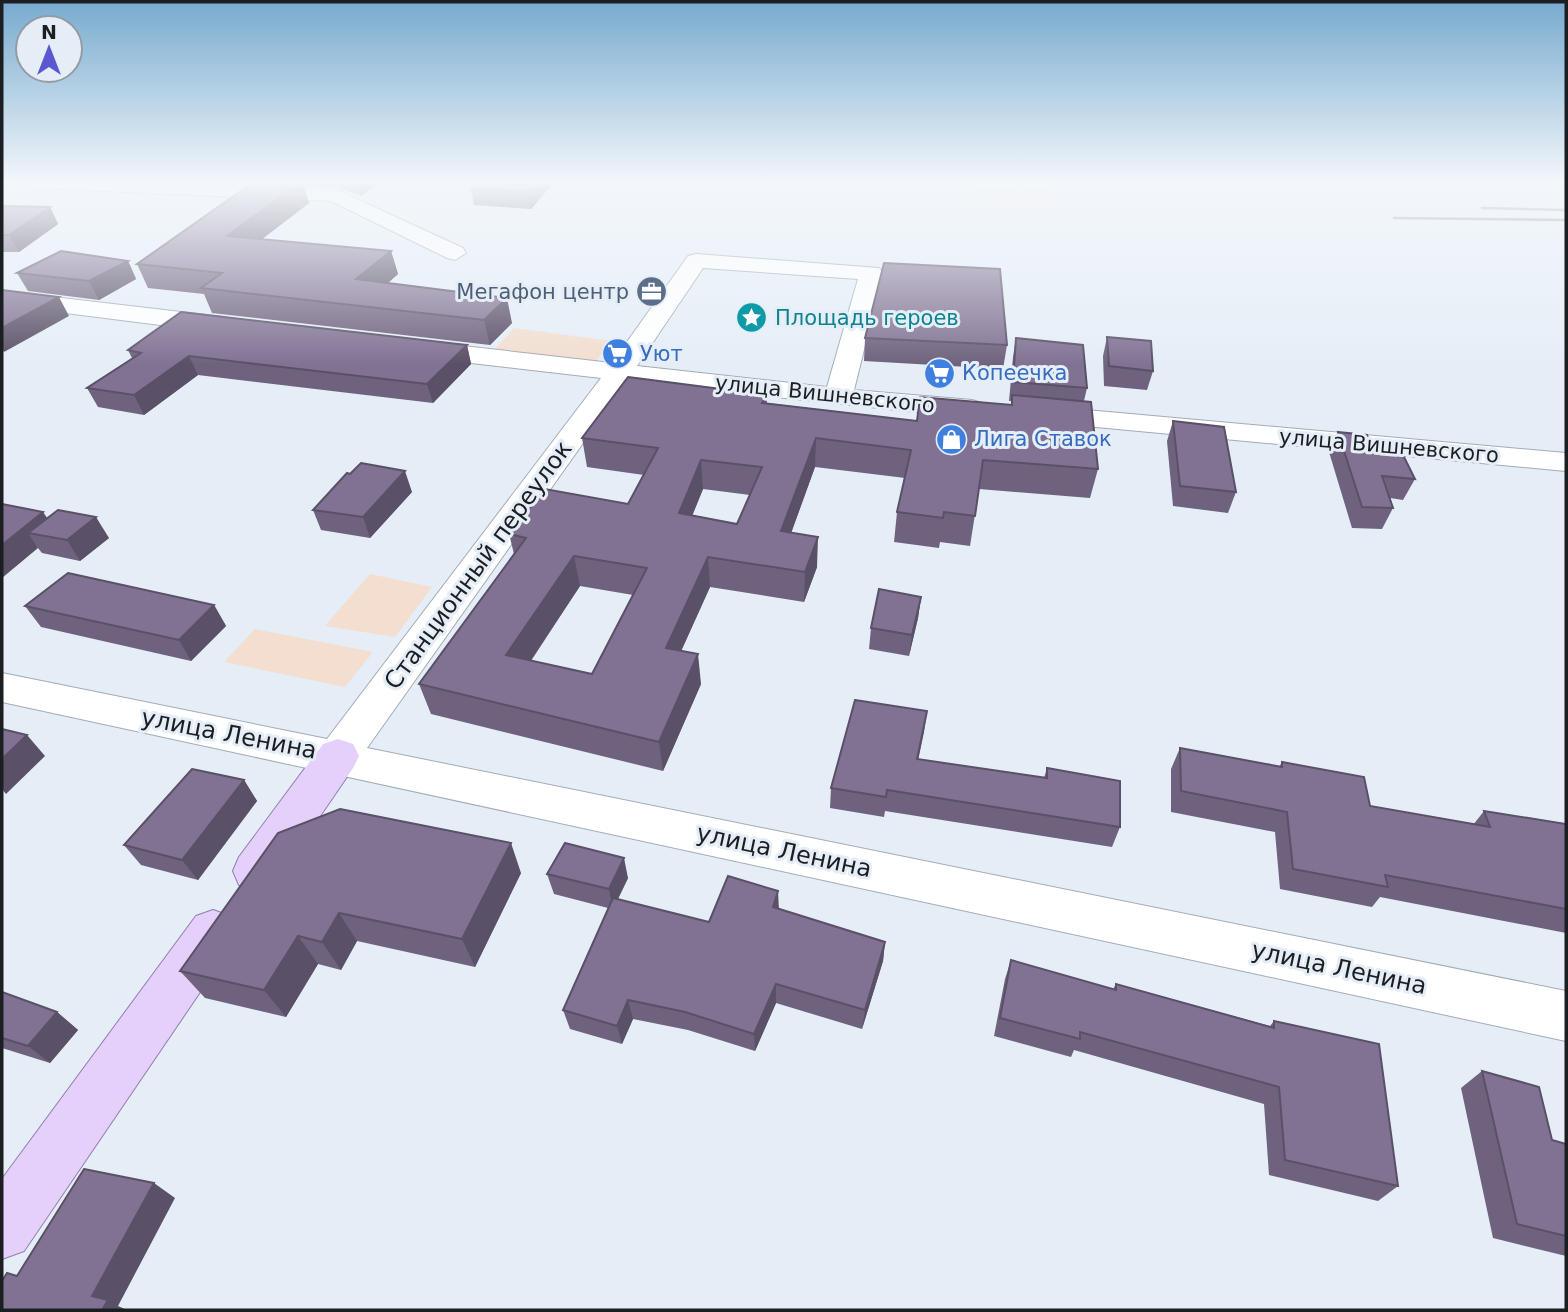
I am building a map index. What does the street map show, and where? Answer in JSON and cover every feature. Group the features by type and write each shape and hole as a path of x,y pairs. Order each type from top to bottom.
{"main road":[{"path":"2,1229 338,756"}],"street":[{"path":"433,242 455,253"},
{"name":"Станционный переулок","path":"338,756 619,373 696,261 871,273 838,397"},
{"path":"2,298 248,328"},
{"name":"улица Вишневского","path":"399,346 838,397 1566,462"},
{"name":"улица Ленина","path":"2,688 338,756 1566,1016"}],"shaded area":[{"path":"514,328 611,341 595,362 493,351"},
{"path":"370,574 432,587 395,637 325,626"},
{"path":"255,629 373,652 345,687 224,662"}],"building":[{"path":"168,242 295,242 391,251 356,279 507,298 484,320 201,288 222,273 137,264"},
{"path":"61,251 128,261 89,281 17,273"},
{"path":"884,263 1000,269 1007,345 865,338"},
{"path":"2,290 59,297 2,328"},
{"path":"181,312 467,345 427,384 189,356 134,395 87,388 141,353 128,350"},
{"path":"1107,337 1151,341 1153,371 1109,366"},
{"path":"1016,338 1083,345 1087,388 1013,382"},
{"path":"628,377 767,395 762,403 917,421 920,397 1012,405 1012,395 1091,402 1098,469 983,460 975,516 944,512 943,518 897,512 911,450 816,438 781,531 818,537 805,572 708,557 666,648 698,654 659,742 419,684 526,538 509,534 545,489 628,504 658,448 582,438","holes":["701,460 762,467 737,524 679,513","574,556 647,568 592,674 506,655"]},
{"path":"1173,421 1224,427 1236,492 1180,486"},
{"path":"1338,432 1367,435 1371,446 1400,449 1415,479 1382,476 1393,508 1362,507"},
{"path":"361,463 405,471 363,517 313,510 347,473 350,474"},
{"path":"2,504 43,512 2,545"},
{"path":"58,510 96,517 67,540 28,533"},
{"path":"68,573 214,605 179,640 25,606"},
{"path":"879,589 921,597 912,635 871,628"},
{"path":"855,700 927,711 917,759 1047,778 1047,768 1120,781 1120,827 887,790 886,797 831,788"},
{"path":"2,729 27,735 2,759"},
{"path":"1180,748 1282,767 1282,762 1364,777 1370,806 1490,827 1484,811 1566,824 1566,909 1385,875 1388,887 1293,869 1287,812 1181,791"},
{"path":"192,769 244,780 182,860 124,845"},
{"path":"340,809 511,843 462,939 339,913 322,942 298,936 264,990 180,971 278,833"},
{"path":"565,843 624,858 609,889 547,874"},
{"path":"728,876 778,891 773,907 885,942 865,1010 776,984 754,1034 685,1012 628,1000 617,1026 563,1010 613,898 709,922"},
{"path":"1011,960 1116,990 1116,984 1274,1028 1274,1021 1379,1044 1398,1186 1285,1160 1279,1087 1080,1032 1080,1039 1000,1018"},
{"path":"2,992 57,1012 28,1046 2,1038"},
{"path":"1482,1071 1539,1087 1552,1140 1566,1144 1566,1236 1517,1224"},
{"path":"84,1169 154,1183 92,1296 108,1300 102,1310 2,1310 2,1281 7,1273 17,1276"}],"place":[{"name":"Мегафон центр","path":"652,292"},
{"name":"Площадь героев","path":"752,318"},
{"name":"Уют","path":"617,354"},
{"name":"Копеечка","path":"939,373"},
{"name":"Лига Ставок","path":"951,439"}]}
